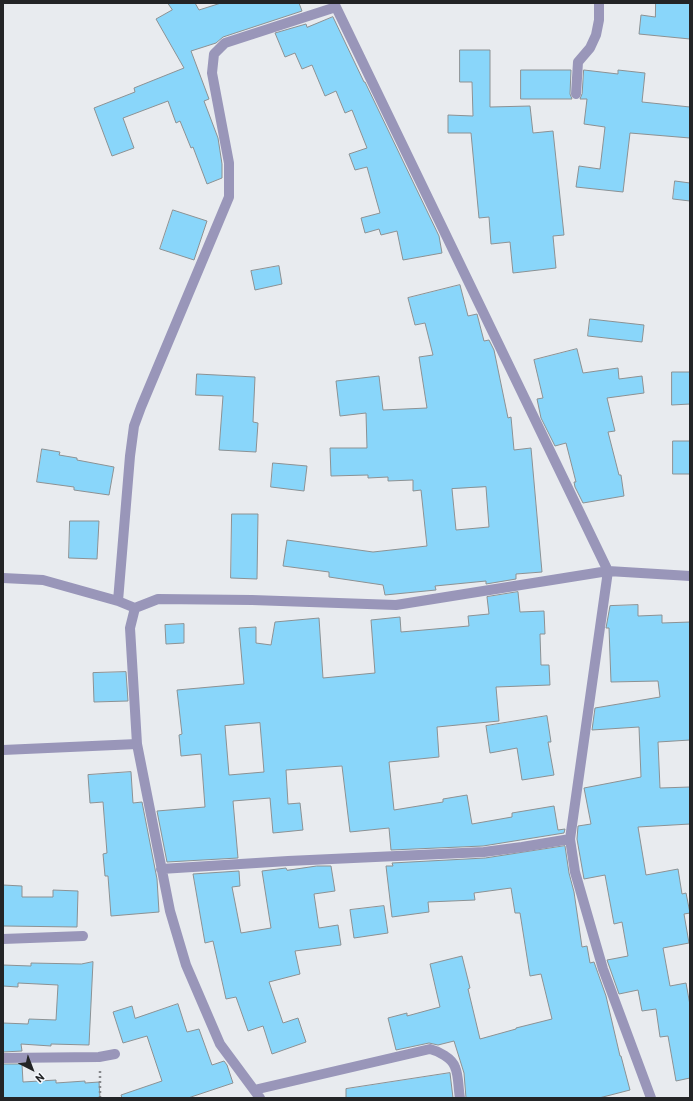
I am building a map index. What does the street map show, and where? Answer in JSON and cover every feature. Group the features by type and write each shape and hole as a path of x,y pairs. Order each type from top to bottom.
{"street":[{"path":"576,94 578,62 590,48 596,35 599,20 599,3"},
{"path":"118,601 130,456 134,426 229,197 229,163 212,73 214,54 225,43 335,5 608,571 570,839 575,872 602,969 651,1098"},
{"path":"3,578 43,580 118,601 135,608 158,600 252,600 396,605 608,571 690,576"},
{"path":"135,608 130,628 137,744 161,869 170,911 186,965 220,1044 257,1094 430,1049 437,1051 455,1065 460,1098"},
{"path":"3,750 137,744"},
{"path":"161,869 288,861 484,852 570,839"},
{"path":"3,939 83,936"},
{"path":"3,1058 99,1057 115,1054"}],"path":[{"path":"99,1057 100,1098"}],"building":[{"path":"168,3 195,3 199,10 221,3 299,3 302,11 223,37 216,43 191,51 209,99 204,101 218,138 222,164 222,178 207,184 193,147 191,148 180,121 176,123 168,101 123,118 134,148 112,156 94,108 135,92 134,88 184,68 156,19 172,10"},
{"path":"656,3 690,3 690,39 639,34 641,15 655,17"},
{"path":"333,17 439,236 442,253 403,260 397,231 381,235 379,229 365,233 361,218 380,213 367,167 355,170 349,154 367,148 352,110 345,113 336,91 325,96 312,65 302,69 295,53 285,57 275,33 306,24 307,27"},
{"path":"460,50 490,50 490,107 530,106 533,133 553,131 564,235 553,236 556,268 513,273 510,242 491,244 489,217 479,218 471,133 448,133 448,115 473,116 472,82 460,82"},
{"path":"521,70 571,70 570,94 572,99 521,99"},
{"path":"584,70 618,74 618,70 645,73 642,102 690,107 690,138 630,133 623,192 576,187 579,166 600,169 605,127 584,124 587,99 580,99 582,94"},
{"path":"675,181 690,183 690,201 673,199"},
{"path":"173,210 207,221 194,260 160,249"},
{"path":"279,266 282,284 255,290 251,271"},
{"path":"460,285 468,316 477,314 484,341 489,340 494,350 508,418 511,417 514,450 531,448 542,572 516,574 516,579 486,584 486,581 435,586 436,590 385,595 383,585 329,577 329,572 283,566 287,540 373,552 427,546 421,490 413,491 413,480 388,481 388,477 368,478 368,475 331,476 330,448 367,448 366,413 340,416 336,381 379,376 383,410 427,408 419,357 433,355 425,323 415,325 408,298","holes":["486,487 489,527 456,530 452,489"]},
{"path":"590,319 644,325 642,342 588,336"},
{"path":"577,349 583,373 618,368 619,379 642,376 644,393 607,398 615,431 608,432 619,475 621,475 624,496 583,503 575,487 574,482 576,482 566,443 555,446 541,418 537,399 543,398 534,360"},
{"path":"672,372 690,372 690,404 672,405"},
{"path":"197,374 255,377 253,422 258,423 256,452 219,450 223,396 196,395"},
{"path":"673,441 690,441 690,474 673,474"},
{"path":"42,449 60,452 59,455 77,458 77,460 114,467 109,495 74,490 74,487 37,482"},
{"path":"273,463 307,466 304,491 271,487"},
{"path":"232,514 258,514 257,579 231,578"},
{"path":"70,521 99,521 97,559 69,558"},
{"path":"518,592 520,612 544,611 545,634 540,634 541,665 549,665 550,685 496,687 499,721 437,727 439,757 389,762 394,810 443,802 443,799 467,795 472,824 512,817 512,813 554,806 558,830 565,829 564,833 483,846 391,850 389,828 350,832 342,766 286,770 288,804 300,803 303,830 273,833 270,798 233,801 238,858 167,862 157,811 205,807 201,754 181,756 179,735 182,734 177,690 244,684 239,628 256,627 256,643 271,645 275,622 319,618 323,678 375,673 371,620 400,617 401,632 469,626 468,616 489,614 487,597","holes":["260,723 264,772 229,775 225,726"]},
{"path":"638,605 638,616 662,615 662,623 690,622 690,740 658,742 660,788 690,787 690,824 638,827 646,875 678,869 682,894 686,893 690,913 684,914 689,943 663,948 670,986 686,983 690,1005 690,1078 676,1081 668,1036 660,1037 656,1009 642,1011 638,990 619,994 607,960 628,956 622,922 614,924 605,875 584,879 577,839 578,826 591,824 584,788 641,777 639,727 592,730 595,708 660,697 658,681 611,682 609,628 606,628 610,606"},
{"path":"184,624 184,643 166,644 165,625"},
{"path":"126,672 128,701 94,702 93,673"},
{"path":"547,716 551,742 548,742 554,775 522,780 517,748 490,753 486,726"},
{"path":"131,772 133,803 142,802 157,879 159,912 111,916 108,876 105,876 103,854 107,853 103,802 90,803 88,775"},
{"path":"565,846 569,873 574,892 582,947 587,946 590,963 594,962 606,996 620,1056 630,1090 599,1098 466,1098 464,1073 454,1041 438,1045 429,1043 396,1050 388,1018 407,1013 407,1016 440,1007 430,964 462,956 480,1039 552,1019 541,974 530,976 520,913 515,913 511,888 474,893 475,900 428,902 429,912 392,917 386,866 393,866 392,863 485,858"},
{"path":"317,866 331,866 335,891 314,894 319,928 338,925 341,945 295,951 300,974 269,982 283,1023 298,1018 306,1042 272,1054 263,1026 248,1031 236,997 226,999 213,941 205,943 193,874 239,871 240,886 232,887 241,933 271,928 262,871 286,868 287,870"},
{"path":"3,885 22,886 22,897 53,897 53,890 78,891 77,927 3,926"},
{"path":"384,906 388,933 354,938 350,910"},
{"path":"93,962 89,1045 51,1044 51,1046 21,1044 22,1051 3,1052 3,1023 28,1024 29,1019 56,1020 58,985 18,983 18,987 3,986 3,965 31,966 31,963 81,964"},
{"path":"178,1004 187,1032 199,1029 212,1065 224,1061 227,1065 233,1083 188,1098 122,1098 121,1095 162,1081 147,1036 123,1043 113,1012 132,1006 135,1018"},
{"path":"3,1064 22,1064 23,1082 56,1080 56,1083 85,1081 85,1083 99,1082 100,1098 3,1098"},
{"path":"450,1073 453,1098 346,1098 346,1089"}]}
